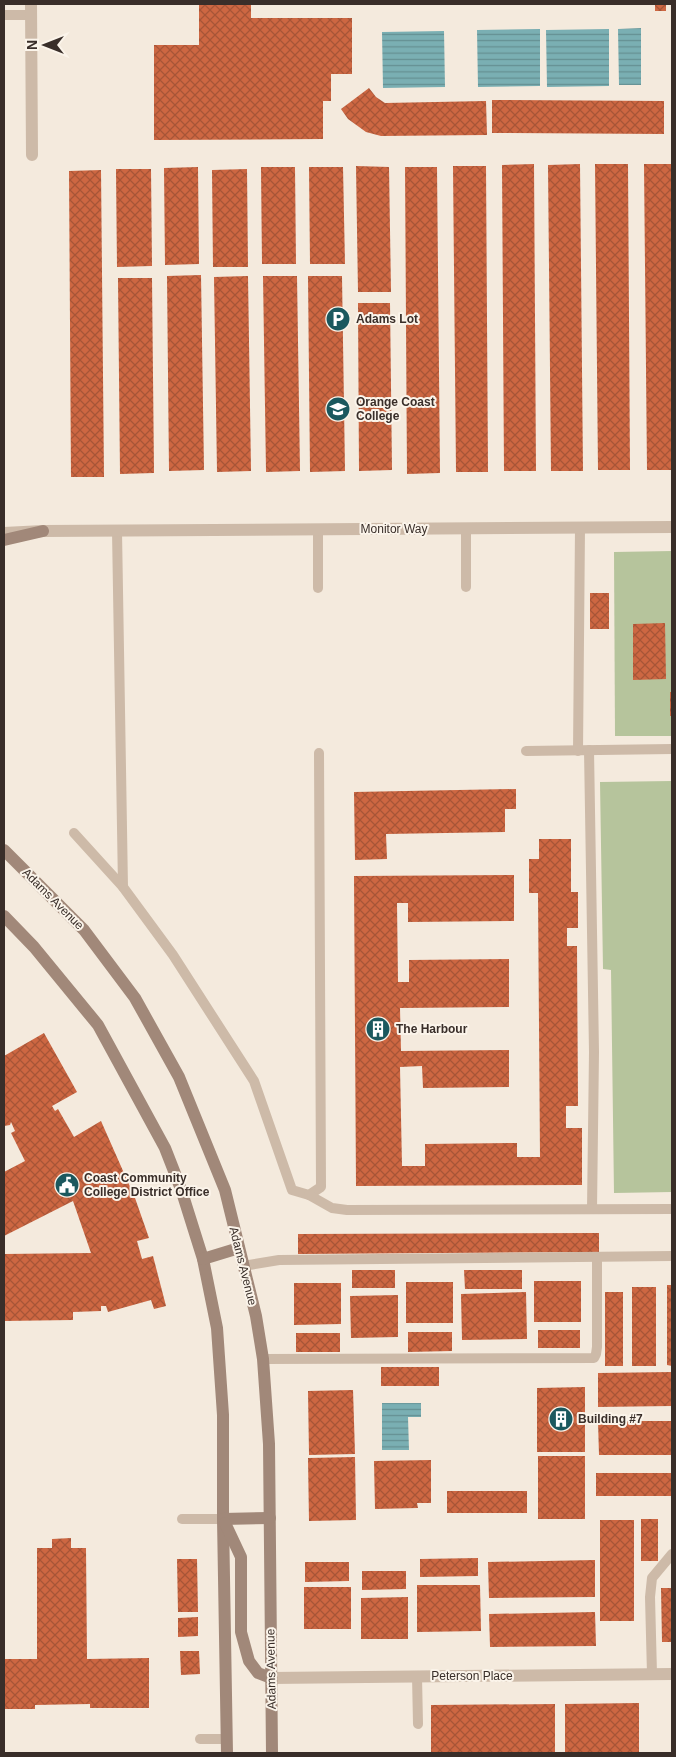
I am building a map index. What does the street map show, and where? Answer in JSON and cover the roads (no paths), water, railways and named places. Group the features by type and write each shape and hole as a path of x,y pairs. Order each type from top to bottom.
{"main road":[{"path":"4,540 43,531"},
{"name":"Adams Avenue","path":"4,850 84,930 135,998 179,1077 225,1190 256,1316 263,1359 269,1444 272,1753"},
{"path":"4,916 34,947 98,1025 164,1148 181,1189 203,1259 217,1328 223,1415 227,1753"},
{"path":"203,1259 239,1248"},
{"path":"223,1519 270,1518"},
{"path":"223,1519 241,1557 241,1632 249,1661 258,1674 271,1678"}],"street":[{"path":"31,9 32,155"},
{"name":"Monitor Way","path":"4,533 43,531 672,527"},
{"name":"Peterson Place","path":"271,1678 672,1674"}],"lane":[{"path":"4,15 31,9"},
{"path":"466,528 466,587"},
{"path":"580,528 584,751 594,1052 592,1209"},
{"path":"318,529 318,588"},
{"path":"117,531 123,887"},
{"path":"526,752 672,749"},
{"path":"309,1196 321,1187 319,753"},
{"path":"74,833 123,887 173,955 254,1080 292,1190 309,1196 332,1208 347,1210 672,1209"},
{"path":"243,1266 279,1260 672,1256"},
{"path":"263,1359 594,1358 597,1347 597,1258"},
{"path":"182,1518 223,1519"},
{"path":"652,1674 650,1597 652,1578 672,1554"},
{"path":"418,1676 418,1724"},
{"path":"200,1739 227,1739"}],"water":[{"path":"641,28 641,85 619,85 618,29"},
{"path":"540,29 540,86 478,87 477,30"},
{"path":"609,29 609,86 547,87 546,30"},
{"path":"444,31 445,87 383,88 382,32"},
{"path":"382,1403 421,1403 421,1417 408,1417 409,1450 382,1450"}],"place":[{"name":"Adams Lot","path":"338,319"},
{"name":"Orange Coast College","path":"338,409"},
{"name":"The Harbour","path":"378,1029"},
{"name":"Coast Community College District Office","path":"67,1185"},
{"name":"Building #7","path":"561,1419"}]}
